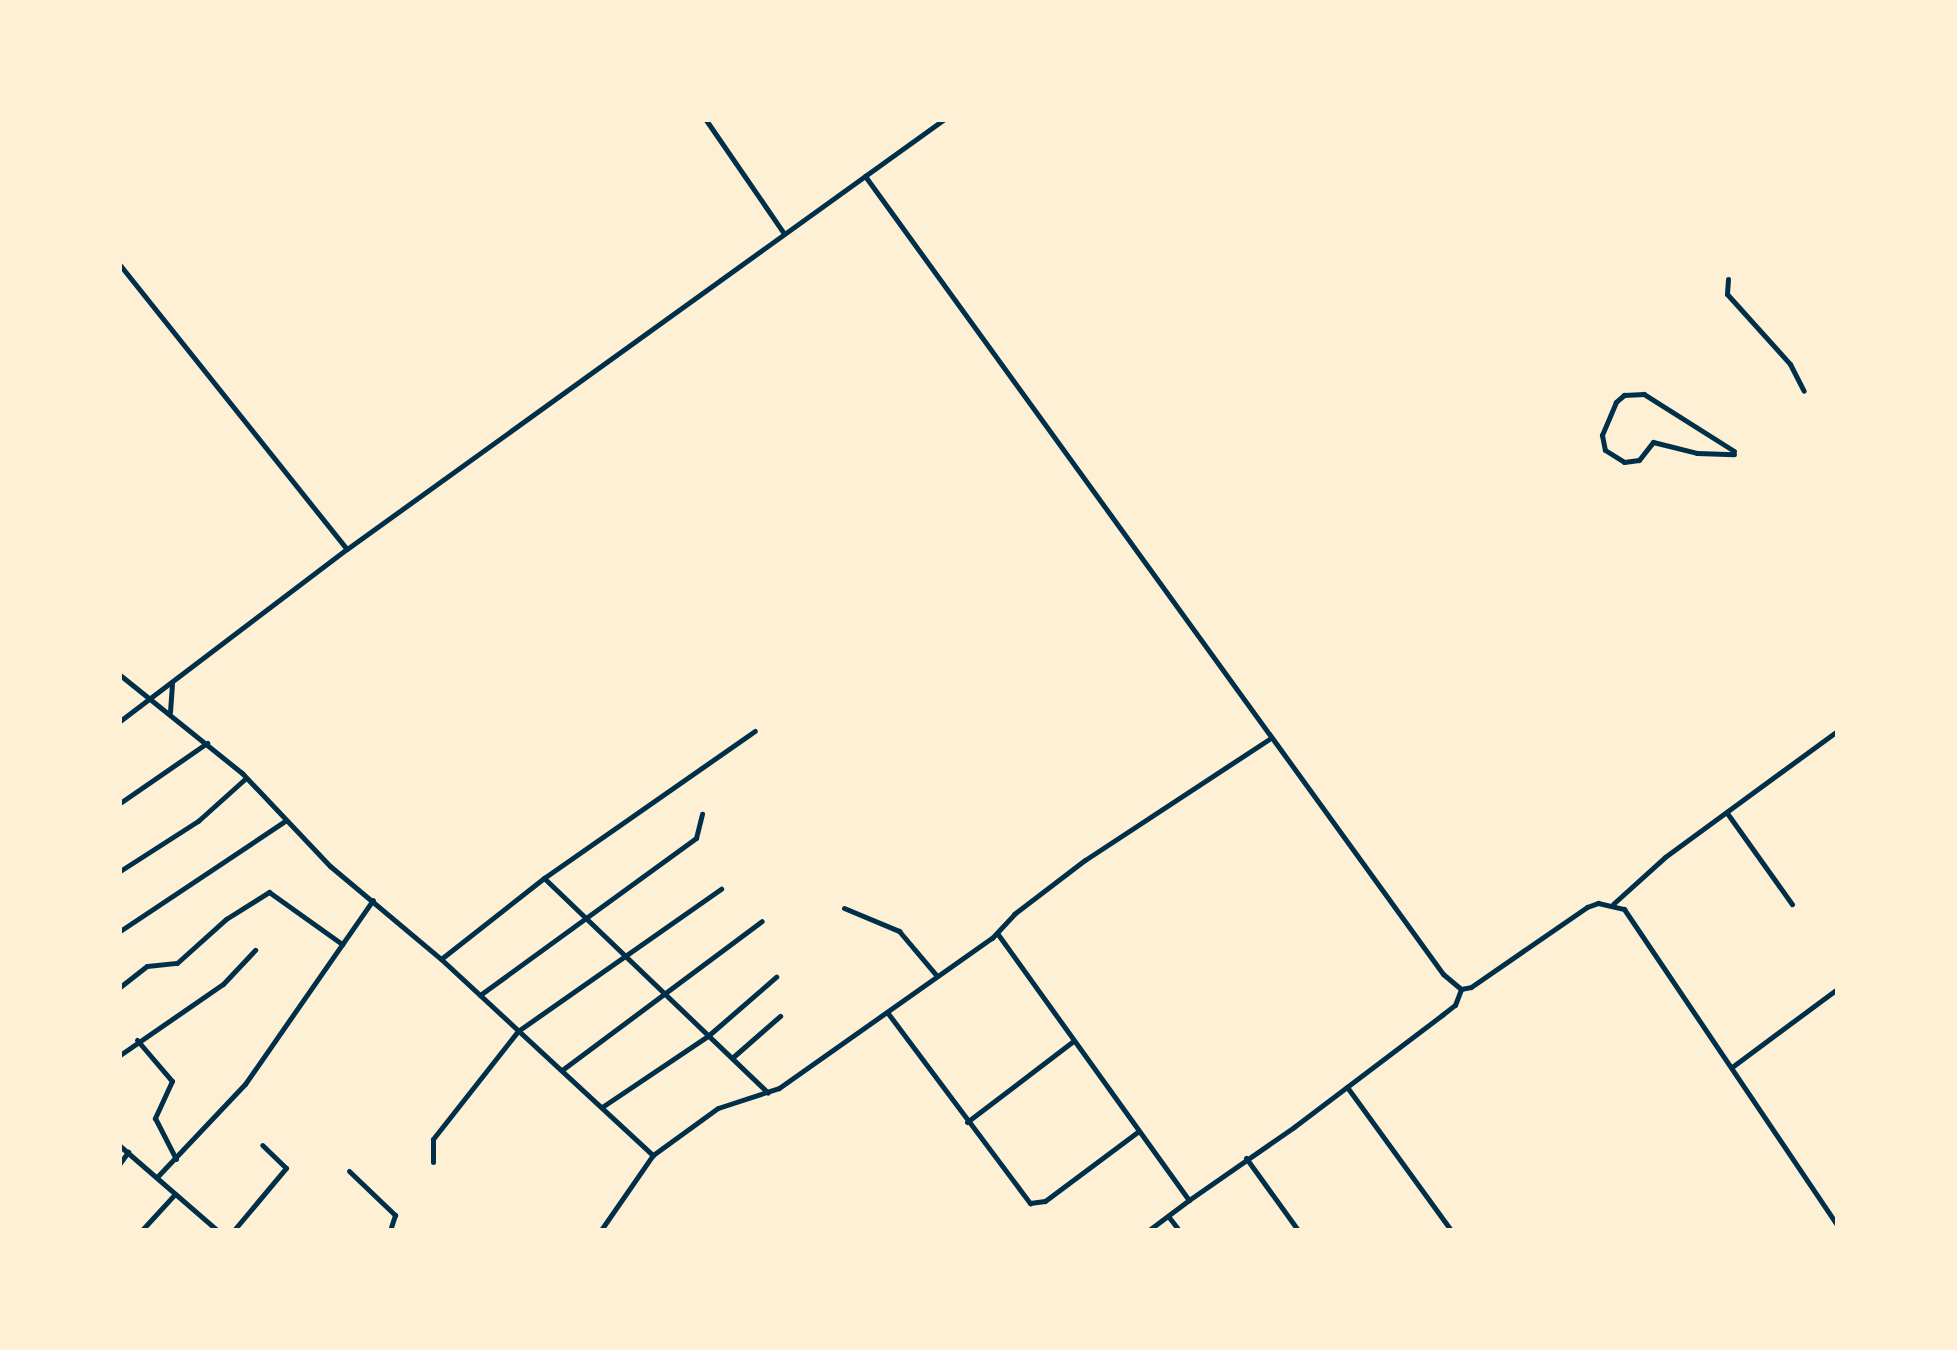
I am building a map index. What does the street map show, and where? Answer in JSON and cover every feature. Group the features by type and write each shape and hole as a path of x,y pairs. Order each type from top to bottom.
{"street":[{"path":"706,120 783,232"},
{"path":"120,721 347,548 943,120"},
{"path":"865,176 1268,740 1443,974 1461,988"},
{"path":"120,265 347,548"},
{"path":"1728,279 1728,294 1734,304 1790,364 1804,392"},
{"path":"1644,394 1734,452 1697,453 1653,442 1639,460 1624,462 1606,450 1602,435 1616,402 1624,395 1644,394"},
{"path":"120,675 207,742 330,866 441,958 654,1155"},
{"path":"170,715 172,681"},
{"path":"441,958 544,878 755,731"},
{"path":"1461,988 1484,980 1587,907 1612,904 1665,857 1837,731"},
{"path":"601,1230 654,1155 718,1108 768,1093 997,933 1014,914 1085,860 1268,740"},
{"path":"120,803 207,742"},
{"path":"120,871 198,820 246,778"},
{"path":"1727,813 1792,904"},
{"path":"480,995 696,838 702,814"},
{"path":"120,931 285,821"},
{"path":"544,878 768,1093"},
{"path":"432,1162 433,1139 518,1031 722,888"},
{"path":"120,987 147,966 177,963 226,919 269,892 342,944"},
{"path":"157,1177 245,1084 373,899"},
{"path":"1612,904 1632,917 1837,1225"},
{"path":"844,908 899,931 937,976"},
{"path":"562,1070 762,921"},
{"path":"997,933 1189,1200"},
{"path":"120,1054 222,984 255,950"},
{"path":"602,1107 708,1035 776,978"},
{"path":"1149,1230 1455,1005 1461,988"},
{"path":"1732,1068 1837,990"},
{"path":"887,1012 1022,1197 1038,1204 1139,1131"},
{"path":"732,1058 780,1016"},
{"path":"138,1040 172,1081 155,1118 177,1159"},
{"path":"968,1122 1073,1041"},
{"path":"1348,1087 1451,1230"},
{"path":"234,1230 286,1168 262,1145"},
{"path":"120,1146 217,1230"},
{"path":"120,1163 128,1152"},
{"path":"1246,1158 1298,1230"},
{"path":"349,1171 394,1215 390,1230"},
{"path":"142,1230 175,1194"},
{"path":"1168,1216 1180,1230"}]}
